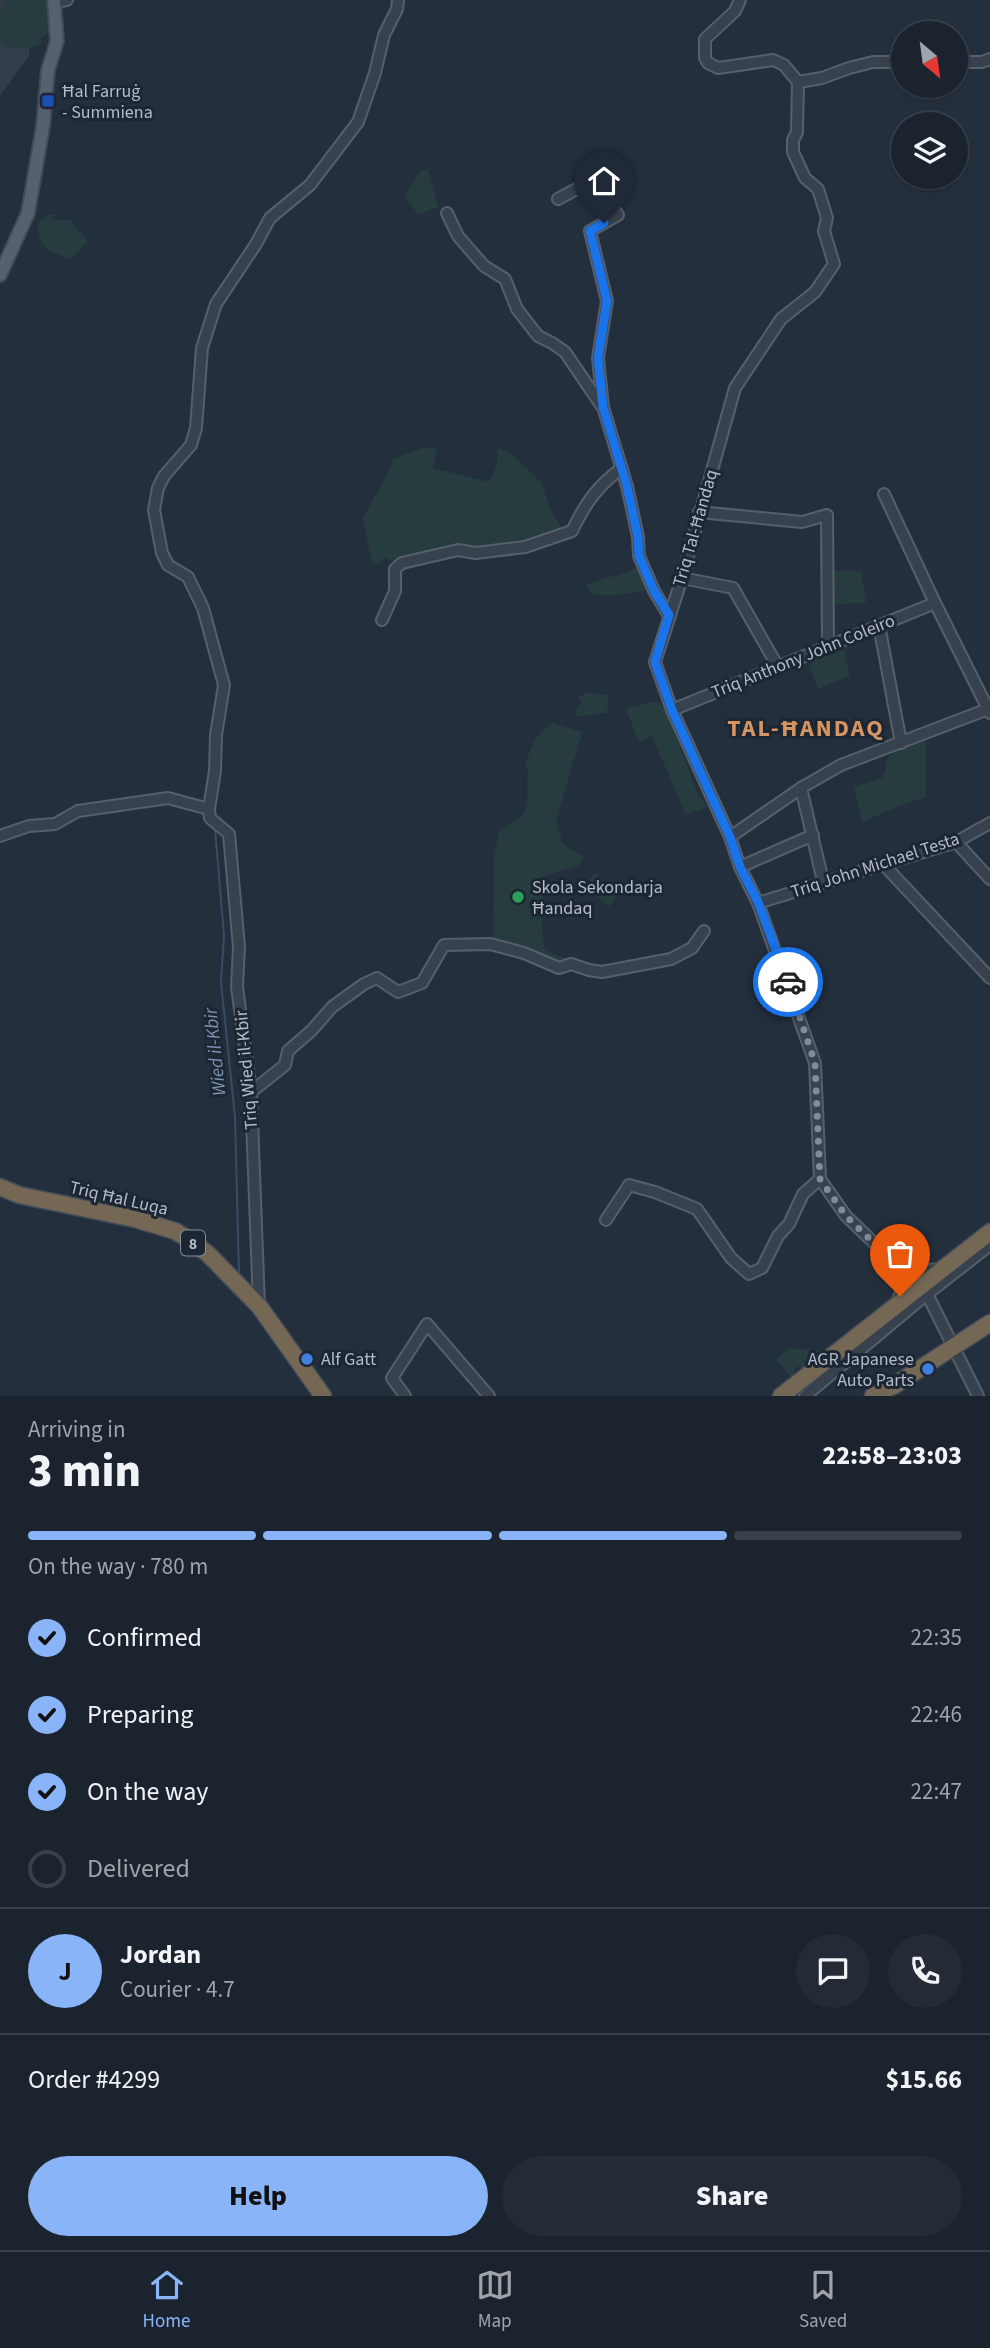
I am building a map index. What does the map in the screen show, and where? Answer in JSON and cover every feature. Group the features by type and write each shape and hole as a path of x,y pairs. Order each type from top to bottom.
{"highway":[{"name":"Triq Ħal Luqa","path":"0,1187 19,1195 135,1219 176,1231 208,1254 259,1306 323,1396"},
{"path":"781,1396 990,1232"},
{"path":"873,1396 897,1390 953,1346 990,1323"}],"main road":[{"path":"0,275 28,213 43,126 48,70 57,41 59,1"}],"street":[{"path":"0,836 29,826 55,824 78,811 168,798 209,814 215,771 216,735 224,685 203,608 188,577 168,565 162,553 154,510 158,488 164,476 191,445 196,428 202,348 216,304 270,218 310,185 358,122 375,73 384,35 397,9 398,0"},
{"path":"740,0 735,11 705,39 705,58 708,63 718,68 773,60 784,65 798,82 822,78 873,61 891,62"},
{"path":"968,62 990,59"},
{"name":"Triq Tal-Ħandaq","path":"798,82 797,132 793,140 793,152 805,178 818,189 827,218 824,231 834,264 815,292 781,319 735,388 682,578 655,662 672,710 730,837 740,867 758,902 815,1063 820,1179"},
{"path":"558,199 595,179 618,215 590,231 607,301 598,358 603,407 622,468 638,537 639,556 654,591 669,615"},
{"path":"447,213 458,236 484,266 505,279 517,309 538,336 565,352 603,407"},
{"path":"382,620 396,591 395,569 402,563 458,550 476,553 525,547 572,531 584,505 622,468"},
{"path":"730,837 801,788 841,765 989,711 934,603 884,495"},
{"path":"699,512 802,522 827,515 828,645"},
{"path":"682,578 733,589 778,667"},
{"name":"Triq Anthony John Coleiro","path":"672,710 934,603"},
{"path":"878,625 901,743"},
{"path":"801,788 823,881"},
{"name":"Triq Wied il-Kbir","path":"209,814 229,834 239,947 237,987 251,1093 259,1306"},
{"name":"Triq John Michael Testa","path":"758,902 956,842 990,823"},
{"path":"740,867 813,835"},
{"path":"956,842 990,879"},
{"path":"883,864 990,975"},
{"path":"251,1093 285,1065 288,1051 312,1031 332,1007 377,978 398,992 422,984 444,945 490,944 524,953 559,968 571,964 602,972 671,959 692,948 704,931"},
{"path":"606,1220 629,1185 655,1192 697,1209 731,1258 749,1274 762,1268 778,1236 789,1224 803,1194 820,1179 846,1216 898,1266 904,1288 889,1311"},
{"path":"805,1396 990,1245"},
{"path":"898,1266 930,1272 944,1268"},
{"path":"927,1294 978,1396"},
{"path":"405,1396 392,1377 427,1324 489,1396"}],"shaded area":[{"path":"0,0 48,0 51,36 48,32 40,38 42,43 29,48 29,56 0,96"}],"green space":[{"path":"5,0 48,0 51,36 48,32 40,38 42,43 29,48 7,48 3,42 0,44 0,12"},
{"path":"422,170 428,170 438,207 418,215 404,195"},
{"path":"56,214 52,218 54,220 70,220 88,241 71,259 46,248 38,232 38,223 48,215"},
{"path":"425,447 437,449 433,468 489,482 497,465 498,448 512,455 541,482 551,510 564,532 516,546 396,562 384,558 379,565 372,563 363,518 393,459"},
{"path":"638,567 648,584 644,591 598,595 591,594 586,585 612,575 614,578"},
{"path":"833,571 861,571 866,603 834,604"},
{"path":"843,645 850,676 818,689 808,662"},
{"path":"589,692 609,696 607,713 576,717 577,707 583,703 578,697"},
{"path":"649,702 659,703 666,711 698,794 707,806 705,808 686,815 652,736 639,742 627,708"},
{"name":"Skola Sekondarja Ħandaq","path":"552,723 582,732 556,821 563,844 584,857 578,866 544,876 544,944 551,953 572,960 557,966 493,941 494,856 499,832 523,813 528,798 528,771 525,766 534,742"},
{"path":"926,739 926,797 862,822 854,787 882,778 886,770 885,761 895,751"},
{"path":"595,873 619,892 609,907 584,887"},
{"path":"788,1348 828,1351 805,1370 798,1366 794,1370 796,1377 793,1379 776,1360"}],"waterway":[{"name":"Wied il-Kbir","path":"215,829 224,936 221,982 235,1117 239,1272"}],"way so far":[{"path":"788,982 815,1063 820,1179 846,1216 898,1266 904,1281 900,1296"}],"place":[{"name":"Ħal Farruġ - Summiena","path":"48,101"},
{"name":"Skola Sekondarja Ħandaq","path":"518,897"},
{"name":"Alf Gatt","path":"307,1359"},
{"name":"AGR Japanese Auto Parts","path":"928,1369"}],"district":[{"name":"TAL-ĦANDAQ","path":"806,728"}],"route":[{"path":"604,223 590,231 607,301 598,358 599,381 603,407 627,486 638,537 639,556 654,591 669,615 655,662 672,710 730,837 740,867 758,902 788,982"}]}
